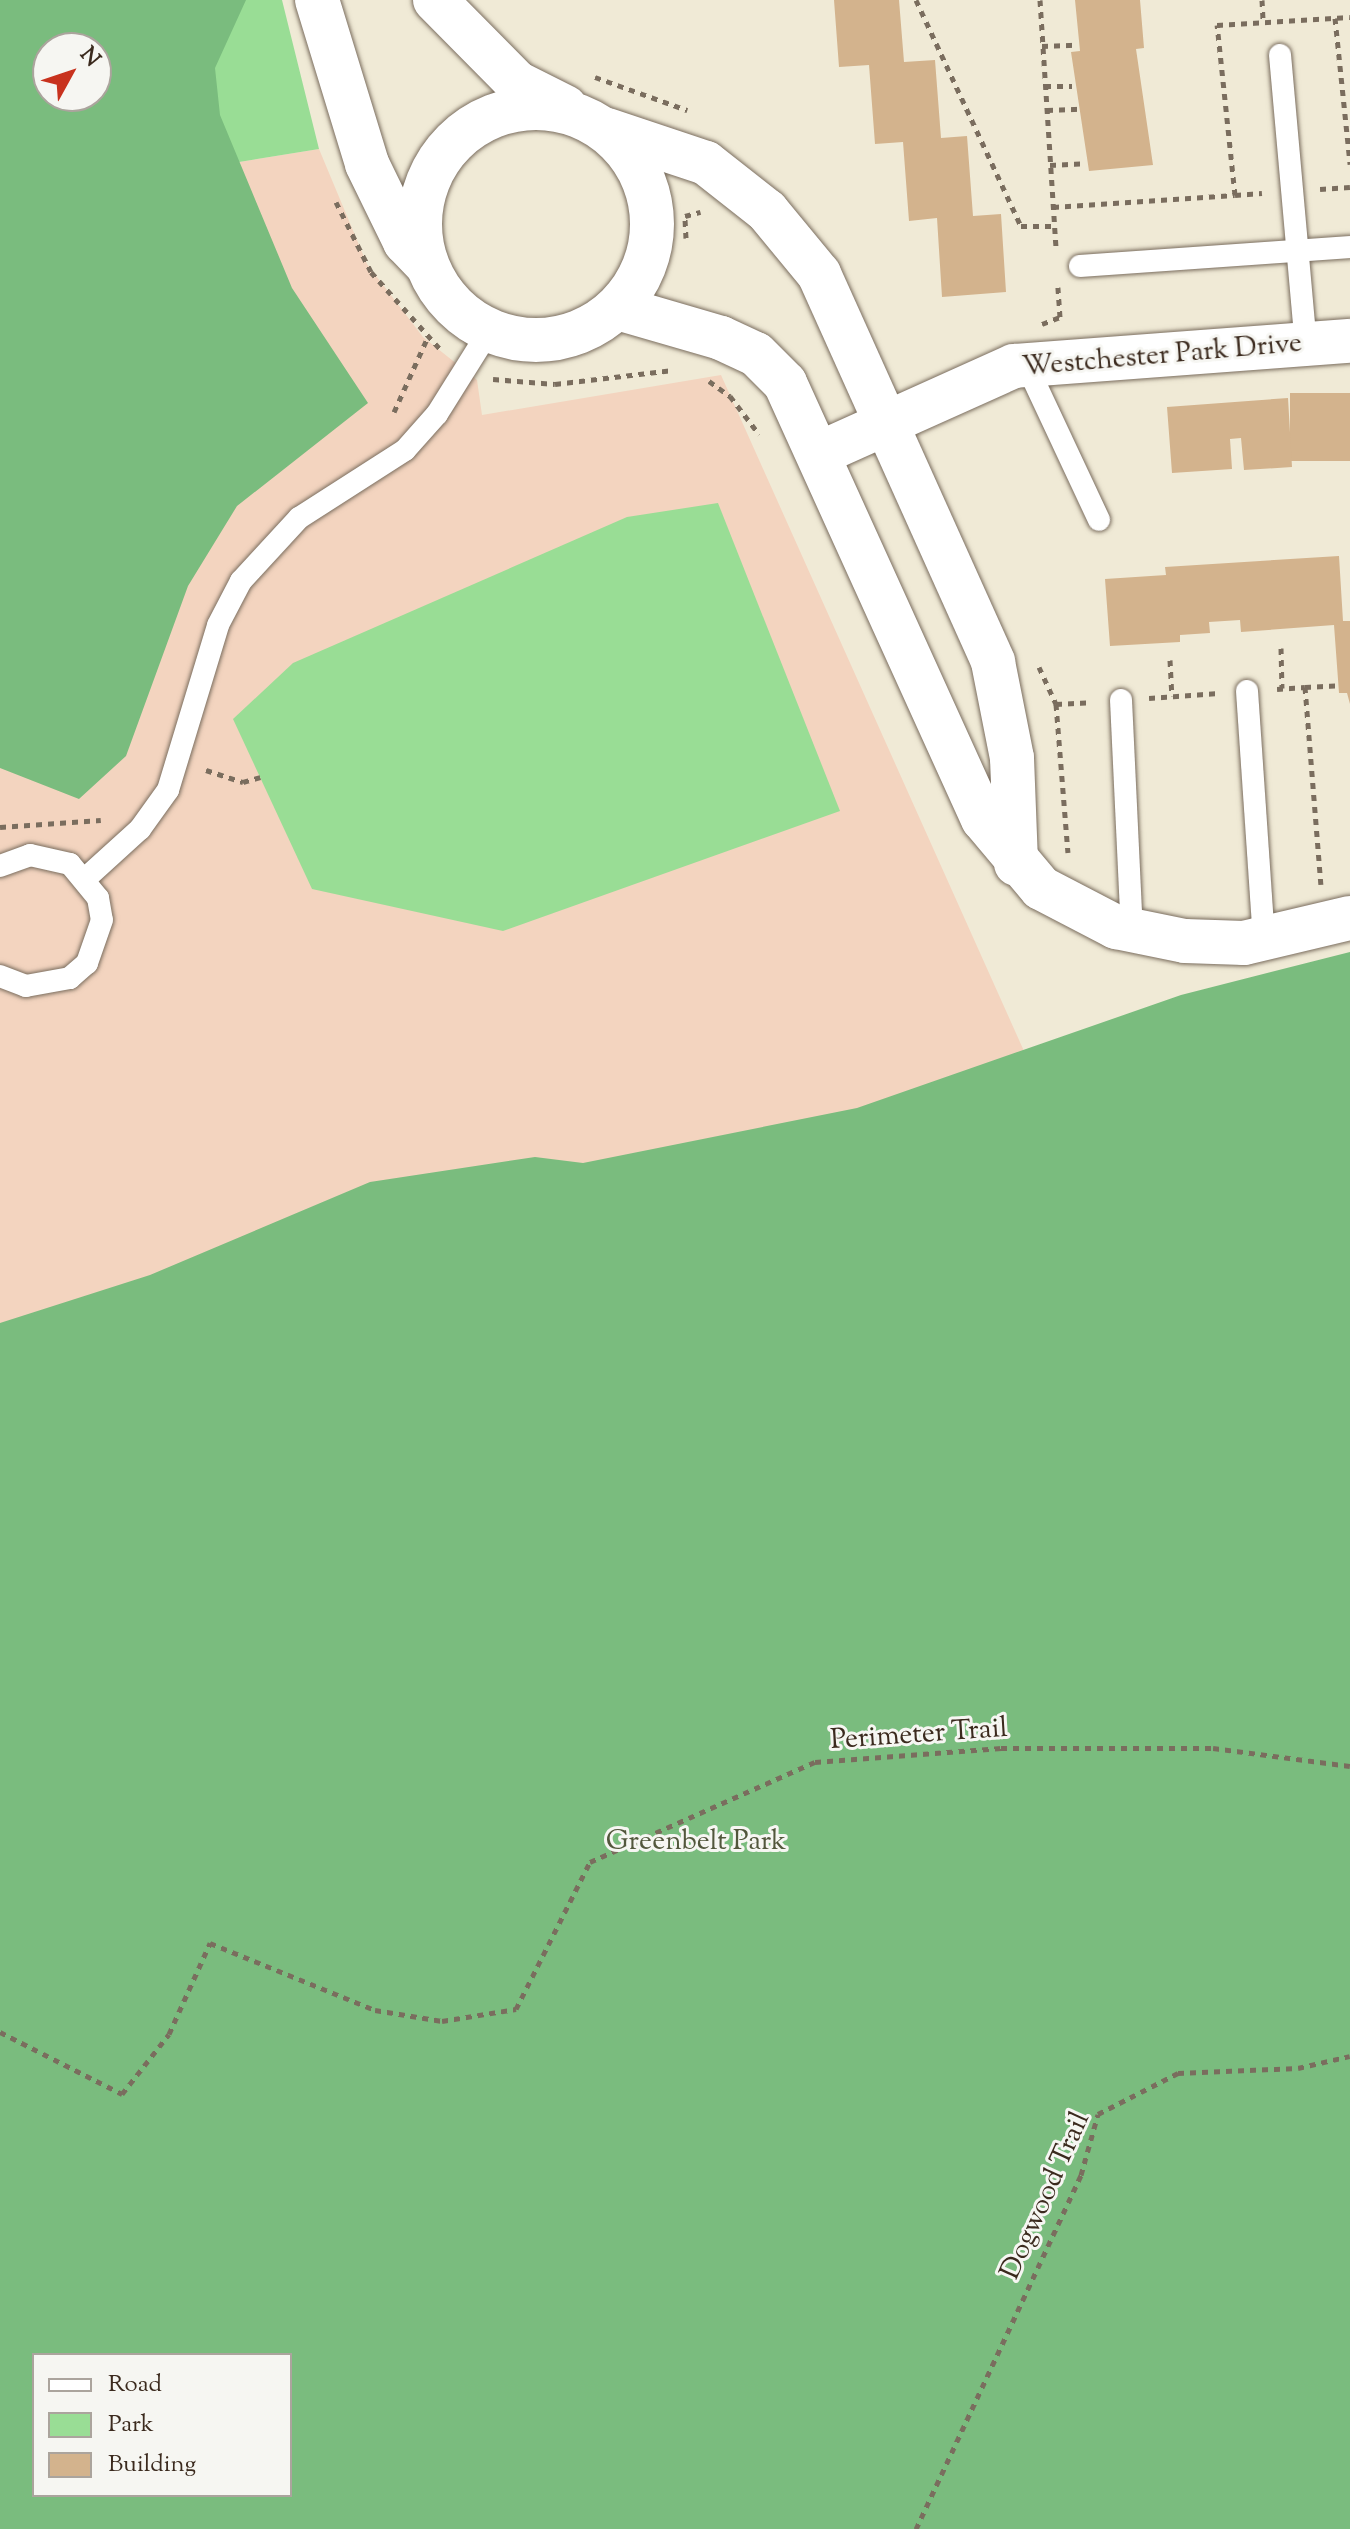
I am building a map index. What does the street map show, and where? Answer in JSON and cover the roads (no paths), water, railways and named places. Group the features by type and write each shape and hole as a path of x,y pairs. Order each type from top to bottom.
{"street":[{"path":"317,0 383,202 427,264 442,292 489,331 562,338 618,308 645,268 652,210 643,176 592,107"},
{"path":"435,0 517,83 592,107 706,163 767,211 819,274 888,420 993,662 1012,758 1016,864"},
{"path":"427,264 421,204 432,170 456,138 521,107 592,107"},
{"path":"618,308 756,354 785,383 958,769 1016,864 1051,896 1132,932 1200,942 1264,940 1350,918"},
{"name":"Westchester Park Drive","path":"818,454 1030,349 1350,341"}],"lane":[{"path":"1280,55 1306,344"},
{"path":"1080,266 1350,247"},
{"path":"86,878 140,829 168,790 218,625 241,581 299,518 405,450 489,331"},
{"path":"1030,349 1099,520"},
{"path":"1247,691 1264,940"},
{"path":"1121,700 1132,932"},
{"path":"0,866 30,855 51,857 86,878 102,920 87,963 48,986 1,979"}],"park label":[{"name":"Greenbelt Park","path":"696,1842"}]}
